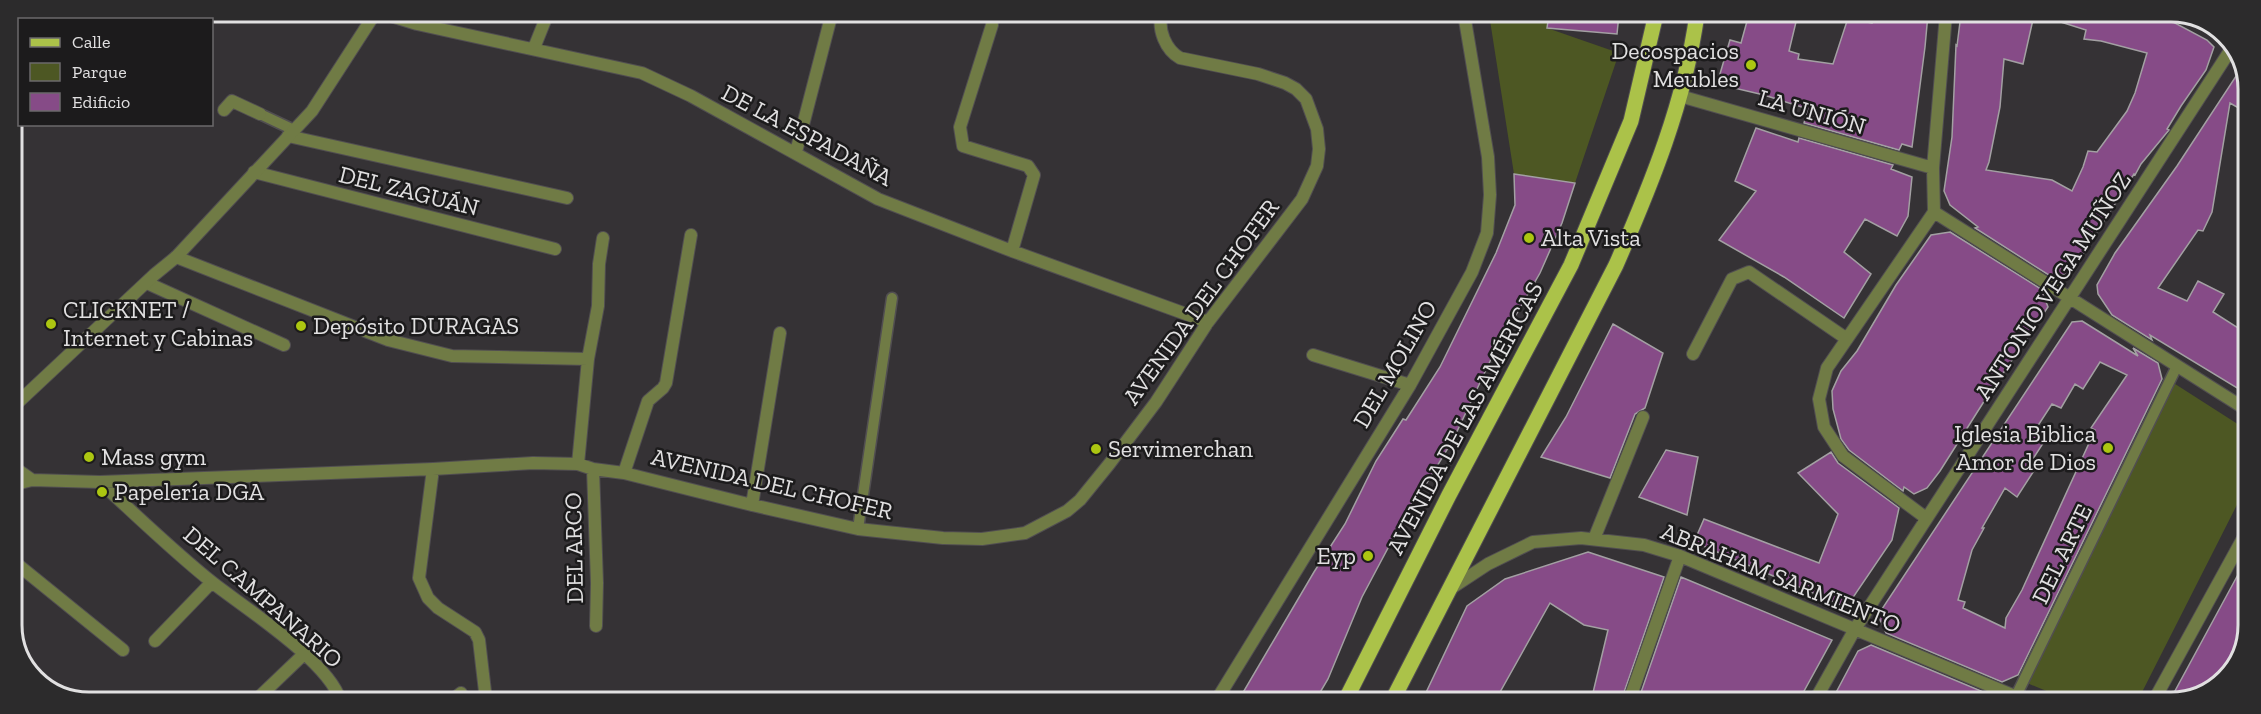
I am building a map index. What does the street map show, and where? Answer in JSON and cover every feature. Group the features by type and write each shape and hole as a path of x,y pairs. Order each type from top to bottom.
{"main road":[{"name":"AVENIDA DE LAS AMÉRICAS","path":"1350,692 1449,495 1571,265 1631,121 1654,22"},
{"path":"1397,692 1616,266 1647,194 1680,96 1695,22"}],"street":[{"path":"23,398 176,257 312,111 370,22"},
{"name":"DE LA ESPADAÑA","path":"410,22 642,73 691,96 796,152 878,199 1012,251 1208,322"},
{"path":"534,48 544,22"},
{"path":"796,152 830,22"},
{"name":"AVENIDA DEL CHOFER","path":"23,482 32,480 100,482 532,463 578,464 858,530 914,536 990,538 1025,533 1067,511 1080,500 1150,410 1208,322 1302,199 1317,166 1319,149 1317,129 1306,99 1296,89 1258,75 1180,58 1172,54 1166,45 1160,22"},
{"name":"DEL MOLINO","path":"1222,692 1410,385 1472,272 1487,233 1490,195 1488,157 1465,22"},
{"path":"1926,518 1843,456 1824,427 1819,399 1827,368 1934,212 1933,168 1945,22"},
{"path":"992,25 960,127 960,137 963,146 1028,166 1034,175 1012,251"},
{"name":"ANTONIO VEGA MUÑOZ","path":"1820,692 1855,629 1926,518 2228,53"},
{"name":"LA UNIÓN","path":"1680,96 1933,168"},
{"path":"224,110 232,101 260,114"},
{"path":"291,133 567,198"},
{"name":"DEL ZAGUÁN","path":"254,172 555,249"},
{"path":"1934,212 2238,404"},
{"path":"624,473 648,401 666,383 691,236"},
{"path":"578,464 588,359 598,306 599,264 603,237"},
{"path":"176,257 388,340 435,353 452,356 588,359"},
{"path":"1693,354 1732,279 1749,272 1847,339"},
{"path":"147,283 284,345"},
{"path":"752,506 780,333"},
{"path":"1313,355 1410,385"},
{"path":"1594,539 1643,417"},
{"path":"433,469 419,578 428,598 438,608 475,632 479,640 485,692"},
{"name":"DEL ARCO","path":"593,469 597,583 596,626"},
{"path":"23,473 32,480"},
{"name":"DEL CAMPANARIO","path":"100,482 212,582 261,618 304,654 337,692"},
{"name":"ABRAHAM SARMIENTO","path":"1448,590 1488,564 1533,542 1581,537 1644,545 1680,556 2006,692"},
{"path":"2158,692 2238,547"},
{"path":"1632,692 1680,556"},
{"path":"23,569 123,650"},
{"path":"155,641 212,582"},
{"path":"263,692 304,654"}],"lane":[{"path":"260,114 291,133"},
{"path":"858,530 892,298"},
{"name":"DEL ARTE","path":"2018,692 2177,366"}],"green space":[{"path":"1490,22 1548,22 1547,28 1619,53 1575,183 1514,174"},
{"path":"2172,382 2238,424 2238,503 2142,692 2049,692 2027,683"}],"building":[{"path":"1548,22 1618,22 1617,34 1547,28"},
{"path":"1747,22 1796,22 1789,51 1799,54 1798,59 1833,64 1847,22 1927,22 1912,147 1902,144 1899,150 1804,123 1808,109 1764,95 1717,84 1730,40 1741,43"},
{"path":"1960,22 2032,22 2023,64 2004,59 2000,107 1986,170 2052,180 2072,191 2088,151 2097,152 2127,111 2147,53 2084,39 2086,30 2061,22 2174,22 2207,40 2214,47 2206,70 2181,106 2167,129 2169,130 2134,174 2071,273 2052,277 1975,228 1978,227 1950,205 1944,191 1952,137"},
{"path":"2237,75 2238,108 2230,103 2212,212 2203,231 2198,230 2158,288 2187,301 2198,281 2224,294 2213,312 2238,328 2238,389 2150,335 2152,340 2112,315 2098,294 2097,285 2115,253 2177,166"},
{"path":"1756,128 1798,142 1799,138 1893,165 1891,169 1912,177 1908,216 1897,236 1865,219 1844,252 1871,274 1844,318 1784,277 1719,240 1756,191 1735,181"},
{"path":"1514,174 1575,183 1562,223 1540,273 1493,355 1453,440 1425,486 1422,484 1362,597 1328,679 1320,692 1243,692 1345,524 1376,461 1440,367 1496,253 1515,205"},
{"path":"1950,232 2041,289 2048,307 1940,471 1927,488 1914,494 1904,487 1903,491 1849,450 1841,439 1833,409 1832,391 1841,371 1857,351 1896,285 1931,235"},
{"path":"2082,321 2138,356 2133,348 2158,363 2162,379 2018,675 2002,682 1886,633 1878,615 2072,322","holes":["2100,362 2127,375 2091,428 2095,430 2022,590 2006,618 2005,628 1963,608 1965,602 1958,600 1972,550 2005,488 2017,497 2037,466 2031,462 2049,434 2037,427 2052,404 2061,408 2075,384 2083,389"]},
{"path":"1613,324 1663,353 1645,408 1635,414 1610,478 1541,457 1566,417"},
{"path":"1666,450 1698,457 1687,515 1639,497"},
{"path":"1831,452 1838,463 1899,508 1892,540 1854,596 1841,605 1694,542 1704,519 1819,563 1838,514 1798,473"},
{"path":"1588,552 1664,577 1624,692 1593,692 1608,630 1584,625 1550,603 1500,692 1426,692 1467,606 1505,579"},
{"path":"2238,575 2238,633 2232,654 2219,672 2205,683 2175,692"},
{"path":"1681,577 1832,640 1803,692 1641,692"},
{"path":"1871,645 1981,691 1836,692 1858,651"}],"place":[{"name":"Decospacios Meubles","path":"1751,65"},
{"name":"Alta Vista","path":"1529,238"},
{"name":"CLICKNET / Internet y Cabinas","path":"51,324"},
{"name":"Depósito DURAGAS","path":"301,326"},
{"name":"Iglesia Biblica Amor de Dios","path":"2108,448"},
{"name":"Servimerchan","path":"1096,449"},
{"name":"Mass gym","path":"89,457"},
{"name":"Papelería DGA","path":"102,492"},
{"name":"Eyp","path":"1368,556"}]}
